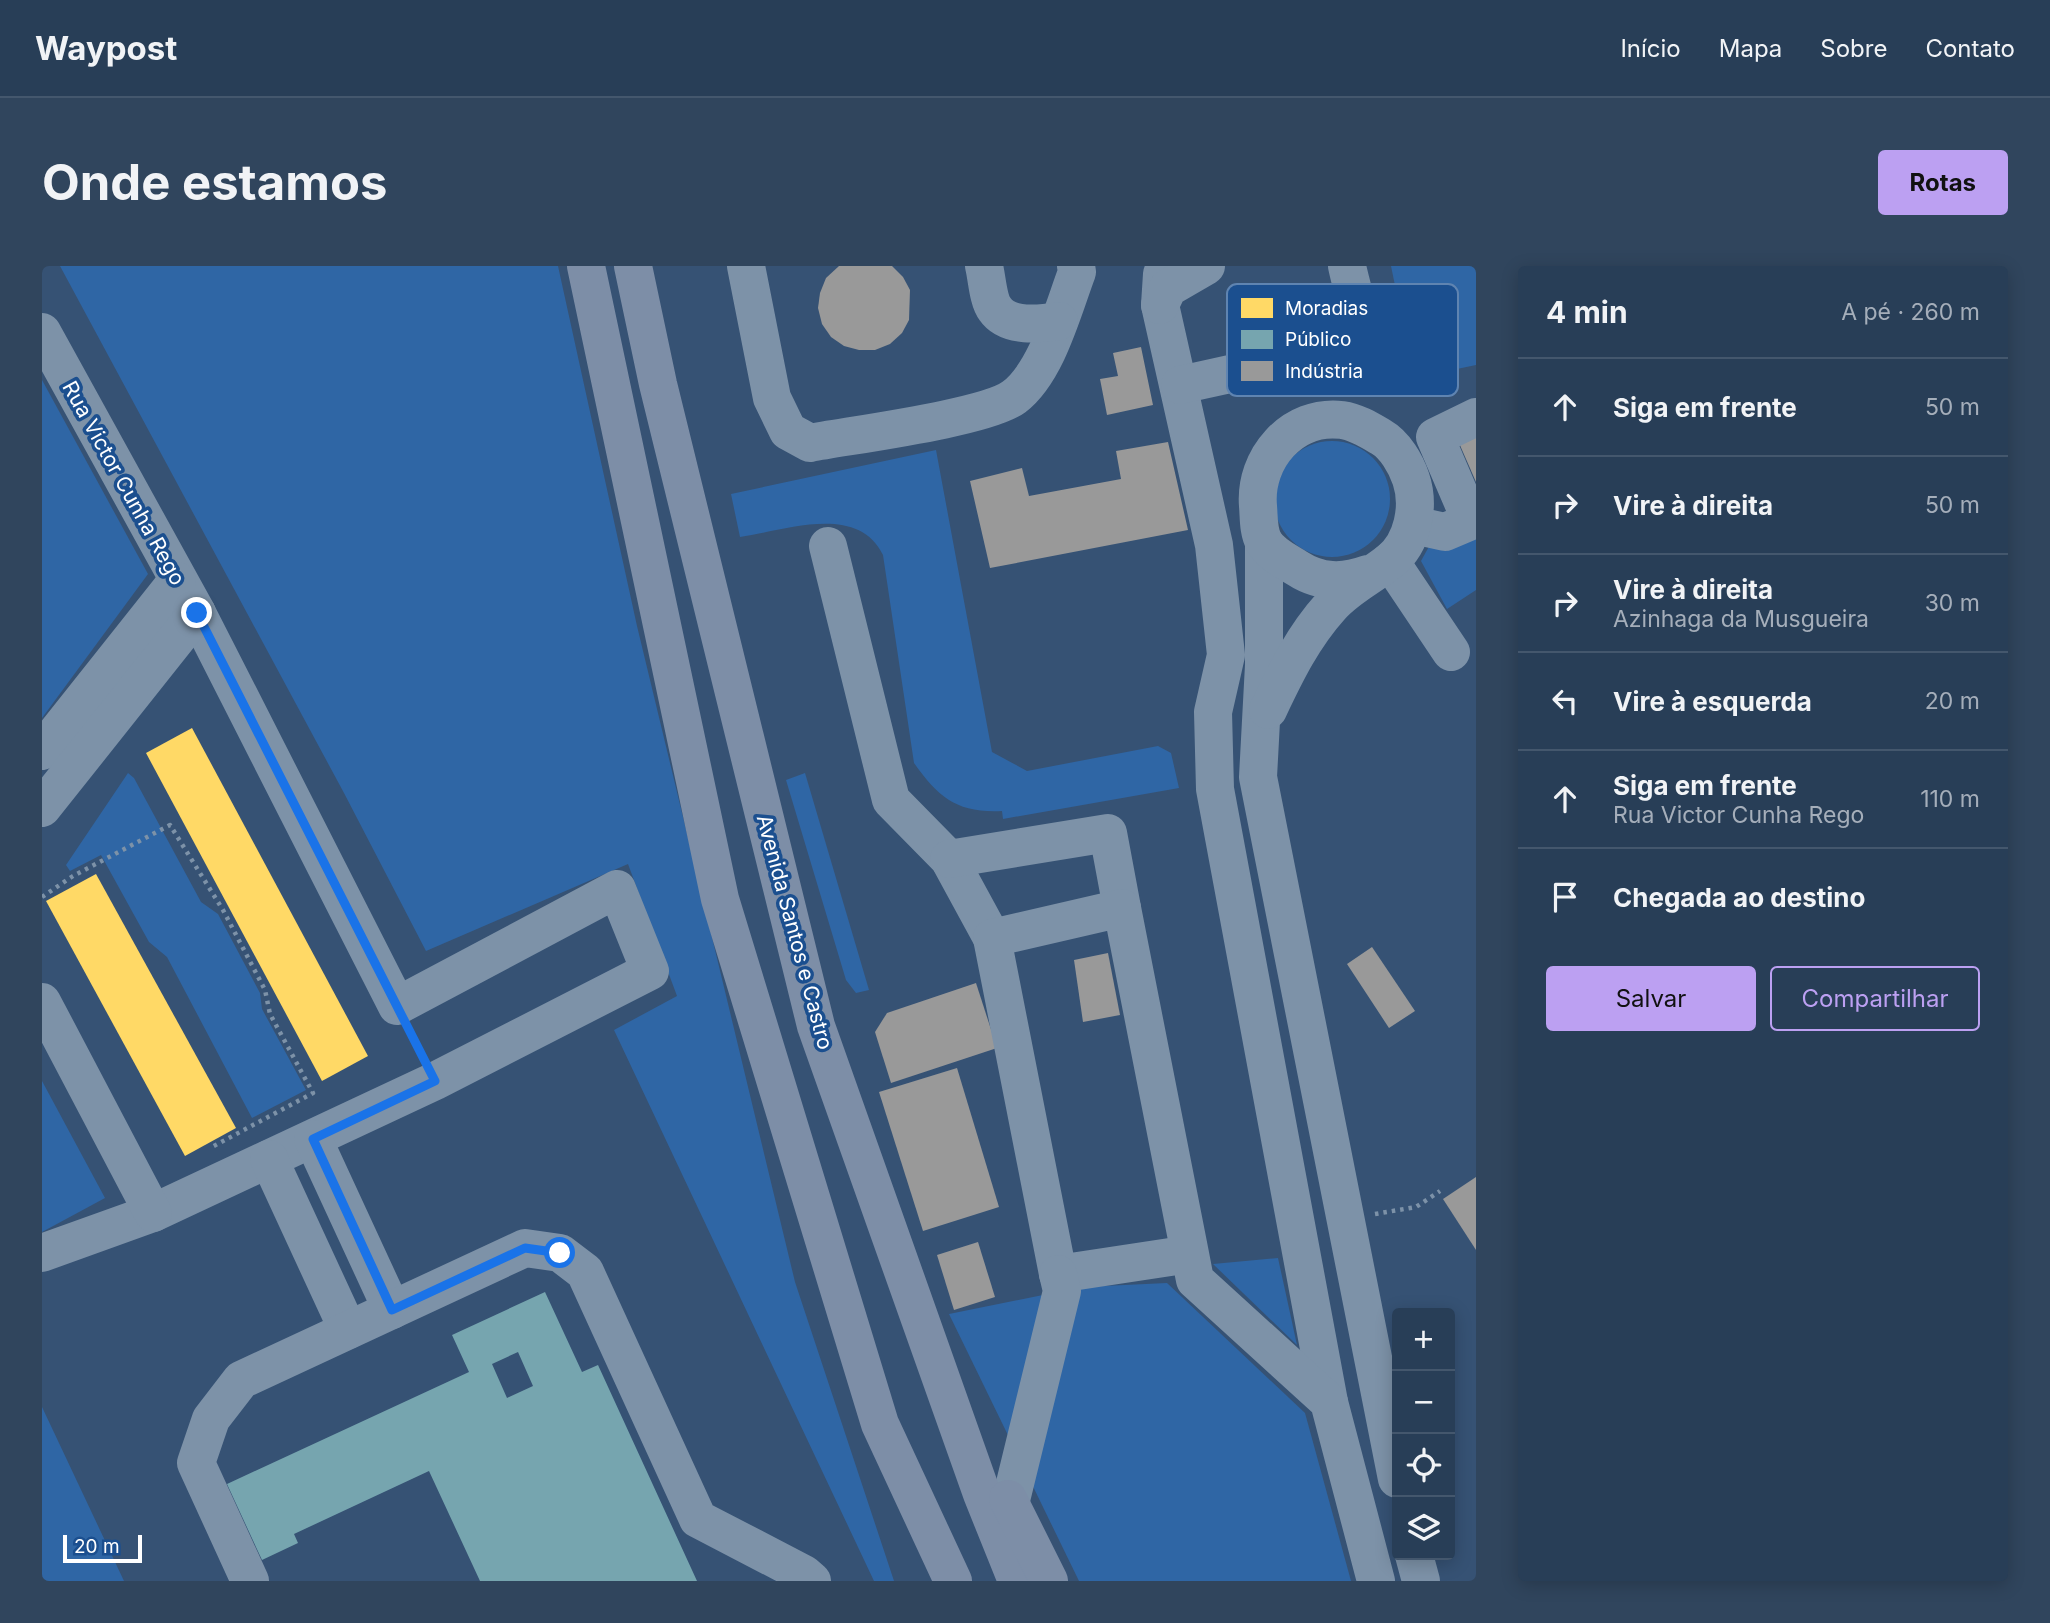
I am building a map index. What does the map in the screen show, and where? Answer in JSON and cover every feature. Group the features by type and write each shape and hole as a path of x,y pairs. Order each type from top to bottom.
{"main road":[{"path":"586,266 720,899 885,1435 953,1581"},
{"name":"Avenida Santos e Castro","path":"633,266 658,384 816,1026 982,1494 1017,1581"},
{"path":"909,1289 1049,1581"}],"street":[{"path":"746,266 772,398 788,431 810,443 980,411 1014,397 1050,345 1077,272 1076,266"},
{"path":"984,266 995,309 1012,321 1041,324 1059,321"},
{"path":"1158,274 1168,288 1206,266"},
{"path":"1347,266 1351,284"},
{"path":"1158,274 1214,545 1226,655 1213,712 1215,789 1329,1402 1376,1581"},
{"name":"Rua Victor Cunha Rego","path":"42,332 197,613 397,1006"},
{"path":"1180,385 1227,375"},
{"path":"1413,525 1445,532 1471,521 1434,437 1476,417"},
{"path":"1258,732 1301,643 1332,604 1379,567 1413,525 1415,492 1407,467 1387,441 1342,420 1305,425 1285,437 1266,458 1256,490 1259,527 1264,542 1264,665 1258,732 1258,777 1392,1454"},
{"path":"1264,542 1273,552 1305,573 1324,580 1348,581 1379,567"},
{"path":"828,546 891,800 949,859 992,938 1062,1291 1010,1504"},
{"path":"1379,567 1451,652"},
{"path":"42,751 177,581"},
{"path":"42,808 197,613"},
{"path":"949,859 1108,833 1195,1280 1329,1402"},
{"path":"42,1253 153,1213 313,1139 435,1081 650,971 617,889 397,1006"},
{"path":"992,938 1122,908"},
{"path":"42,1002 153,1213"},
{"path":"313,1139 392,1310"},
{"path":"269,1159 348,1330"},
{"path":"250,1581 196,1463 211,1419 241,1380 525,1248 560,1253 585,1272 698,1519 804,1574 812,1581"},
{"path":"1058,1273 1190,1254"},
{"path":"885,1435 932,1581"},
{"path":"1415,1560 1421,1581"}],"path":[{"path":"42,897 73,876 170,825 241,944 265,990 270,1014 313,1093 204,1151"},
{"path":"397,1006 435,1081"}],"shaded area":[{"path":"60,266 558,266 637,626 795,1282 894,1581 874,1581 614,1030 677,996 628,864 426,951 344,793"},
{"path":"1391,266 1476,266 1476,365 1458,369 1458,284 1395,284"},
{"path":"42,380 148,574 42,718"},
{"path":"1332,441 1354,446 1373,458 1385,477 1390,499 1385,521 1373,540 1354,552 1332,557 1310,552 1291,540 1279,521 1274,499 1279,477 1291,458 1310,446"},
{"path":"936,450 992,752 1027,771 1158,746 1171,753 1179,788 1003,819 1002,811 973,809 951,801 932,786 914,763 883,555 872,539 857,529 819,524 740,537 731,494"},
{"path":"1476,533 1476,590 1447,609 1421,561 1432,541"},
{"path":"128,773 134,778 201,902 218,914 260,993 262,1009 306,1090 252,1118 167,957 149,942 101,855 70,871 66,865"},
{"path":"805,773 869,990 856,993 846,980 786,780"},
{"path":"42,1081 105,1198 42,1232"},
{"path":"1278,1258 1297,1345 1213,1264"},
{"path":"1167,1283 1305,1413 1351,1581 1079,1581 949,1314 1082,1287"},
{"path":"42,1407 124,1581 42,1581"}],"building: Moradias":[{"path":"192,728 368,1056 322,1081 146,753"},
{"path":"96,874 236,1128 185,1156 46,901"}],"building: Público":[{"path":"545,1292 582,1372 598,1365 697,1581 480,1581 429,1471 294,1534 298,1543 262,1560 227,1484 469,1372 452,1335","holes":["518,1352 533,1386 507,1398 492,1364"]}],"building: Indústria":[{"path":"839,266 892,266 903,277 910,290 909,320 902,333 890,344 875,350 844,346 831,337 822,324 818,308 820,293 826,278"},
{"path":"1141,347 1153,405 1107,415 1100,379 1118,376 1113,353"},
{"path":"1476,426 1476,482 1456,436"},
{"path":"1168,442 1188,530 990,568 970,481 1022,468 1029,496 1121,479 1116,451"},
{"path":"1372,947 1415,1011 1389,1028 1347,964"},
{"path":"1108,953 1120,1015 1083,1022 1074,960"},
{"path":"976,983 997,1048 891,1083 875,1032 887,1013"},
{"path":"957,1068 999,1207 923,1231 879,1092"},
{"path":"1476,1177 1476,1250 1443,1199"},
{"path":"978,1242 995,1297 954,1310 937,1255"}],"route":[{"path":"197,613 435,1081 313,1139 392,1310 525,1248 560,1253"}]}
